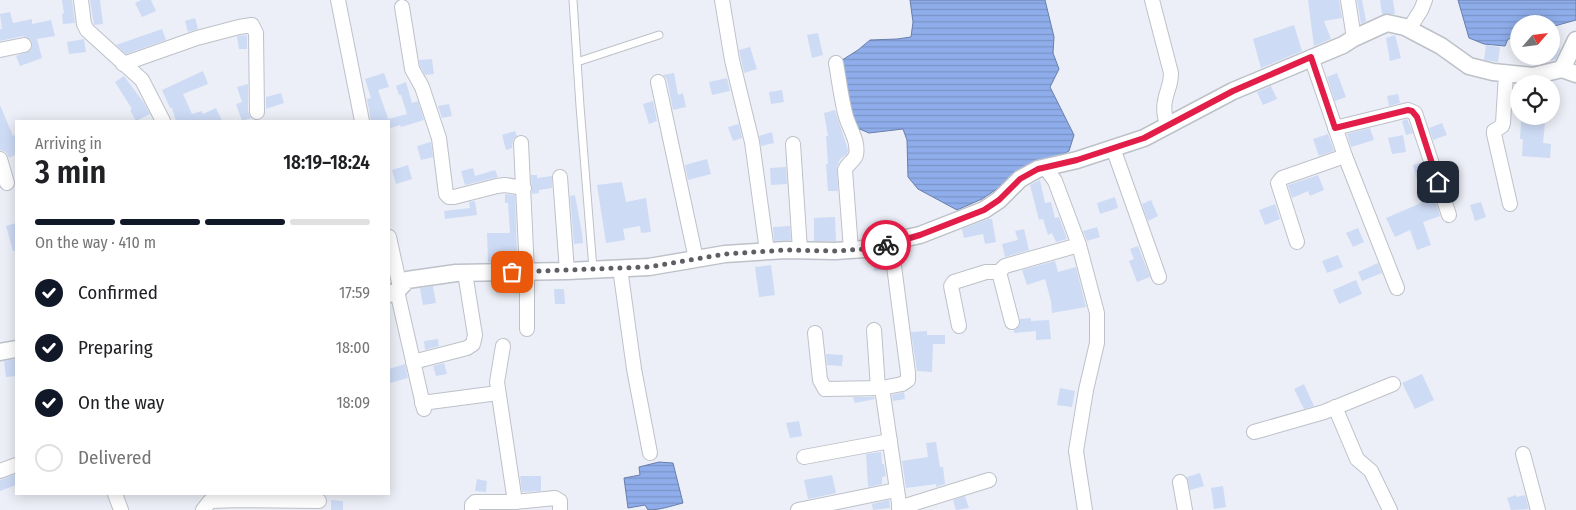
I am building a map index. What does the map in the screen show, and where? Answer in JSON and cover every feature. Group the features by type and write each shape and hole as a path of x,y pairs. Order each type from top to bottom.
{"street":[{"path":"82,0 84,24 87,30 142,80 162,120"},
{"path":"338,0 362,120"},
{"path":"722,0 732,60 752,142 767,251"},
{"path":"1152,0 1171,73 1171,84 1165,99 1164,109 1167,126"},
{"path":"1348,0 1354,38"},
{"path":"1409,29 1425,0"},
{"path":"402,7 412,69 422,87 439,138 446,194 449,197 454,197 485,188 505,185 524,188"},
{"path":"395,291 407,280 465,273 648,267 725,254 879,248 920,235 984,210 999,200 1020,179 1038,169 1077,160 1144,138 1233,91 1343,45 1388,23 1409,29 1441,46 1469,66 1506,74 1533,76 1569,72 1576,40"},
{"path":"123,64 197,38 239,27 252,26 256,33 257,112"},
{"path":"0,50 24,45"},
{"path":"1311,57 1345,156 1397,288"},
{"path":"836,63 845,115 854,136 856,148 854,158 844,170 851,250"},
{"path":"1506,74 1503,123 1502,126 1494,131 1494,134 1510,204"},
{"path":"658,82 696,259"},
{"path":"1335,128 1408,110 1415,113 1448,215"},
{"path":"521,143 527,272 526,329"},
{"path":"793,144 800,250"},
{"path":"1113,148 1159,277"},
{"path":"1297,242 1278,183 1282,178 1345,156"},
{"path":"0,159 8,183"},
{"path":"1044,167 1055,181 1079,245 1097,313 1097,343 1086,390 1076,450 1085,510"},
{"path":"560,177 567,271"},
{"path":"815,333 820,380 825,389 880,388 902,384 908,380 891,244"},
{"path":"959,326 951,286 954,282 986,272 999,272 1005,266 1079,245"},
{"path":"390,246 395,291 423,406 498,393"},
{"path":"620,268 634,369 650,453"},
{"path":"999,272 1012,322"},
{"path":"413,362 467,348 473,344 475,335 465,273"},
{"path":"874,330 880,388 890,440 899,509 989,480"},
{"path":"503,346 498,373 498,393 515,502"},
{"path":"0,352 15,349"},
{"path":"1254,432 1335,407 1392,384"},
{"path":"1335,407 1357,459 1371,471 1390,510"},
{"path":"804,457 890,440"},
{"path":"1522,454 1538,510"},
{"path":"0,471 15,465"},
{"path":"1180,482 1185,510"},
{"path":"798,510 896,490"},
{"path":"115,495 121,510"},
{"path":"472,510 472,505 475,502 515,502 555,498 560,501 560,510"},
{"path":"208,502 240,500 319,501"}],"lane":[{"path":"573,0 594,270"},
{"path":"577,62 659,35"}],"water":[{"path":"910,0 1045,0 1054,37 1053,53 1059,69 1050,87 1074,135 1069,151 1042,165 1022,172 982,199 957,210 918,189 908,177 907,140 903,129 869,133 855,127 839,62 870,40 911,37 913,22"},
{"path":"1458,0 1576,0 1576,20 1560,24 1560,15 1510,15 1510,39 1505,46 1484,44 1469,38"},
{"path":"659,462 673,463 683,503 652,510 648,510 645,505 628,508 624,478 640,475 639,467"}],"building":[{"path":"62,0 72,0 75,23 63,24"},
{"path":"90,0 100,0 103,24 94,25"},
{"path":"141,0 151,0 156,11 142,17 135,3"},
{"path":"1308,0 1339,0 1342,18 1324,21 1331,39 1314,46"},
{"path":"1357,0 1362,0 1366,21 1361,24"},
{"path":"1380,0 1393,0 1395,14 1382,14"},
{"path":"10,12 13,23 32,19 32,24 51,20 55,36 37,39 42,58 20,66 16,56 30,51 32,47 31,40 23,36 0,41 0,29 2,29 0,14"},
{"path":"195,18 198,29 188,32 185,21"},
{"path":"1294,25 1302,51 1261,68 1253,39"},
{"path":"162,29 166,40 126,54 116,45"},
{"path":"818,33 823,55 812,58 807,35"},
{"path":"247,35 247,49 239,49 237,36"},
{"path":"1395,35 1401,58 1390,61 1386,38"},
{"path":"84,39 86,52 69,54 67,42"},
{"path":"1486,45 1500,47 1498,62 1484,60"},
{"path":"750,47 757,69 744,73 739,50"},
{"path":"432,59 434,74 425,75 419,60"},
{"path":"203,71 208,84 183,94 192,114 202,111 203,114 216,108 222,120 176,120 172,108 170,108 162,90"},
{"path":"384,73 389,87 378,90 389,120 371,120 367,99 371,98 365,79"},
{"path":"674,73 678,95 683,93 686,107 673,110 667,80 663,75"},
{"path":"1337,73 1346,97 1335,101 1327,77"},
{"path":"124,76 150,114 135,120 130,110 132,109 115,82"},
{"path":"727,78 730,91 712,95 709,82"},
{"path":"406,82 412,103 418,101 424,120 401,127 400,125 390,128 390,120 388,119 407,114 396,86"},
{"path":"248,84 248,112 251,118 242,120 236,104 242,102 237,87"},
{"path":"1271,86 1277,99 1263,105 1257,92"},
{"path":"782,90 784,102 771,104 769,92"},
{"path":"281,93 284,103 266,109 266,97"},
{"path":"1398,94 1400,103 1389,106 1387,96"},
{"path":"653,101 657,121 649,124 643,104"},
{"path":"449,104 452,116 442,118 438,106"},
{"path":"0,105 13,136 15,135 15,155 9,158 6,152 0,150"},
{"path":"835,110 848,150 847,154 840,159 837,167 838,191 828,191 826,136 828,136 824,113"},
{"path":"1407,119 1413,133 1406,135 1402,121"},
{"path":"1442,123 1447,135 1433,140 1429,128"},
{"path":"739,124 742,138 733,141 728,127"},
{"path":"1521,125 1545,125 1543,143 1551,144 1550,158 1522,156 1523,139 1520,139"},
{"path":"1370,128 1374,140 1351,147 1347,134"},
{"path":"515,131 517,136 513,139 512,148 506,150 502,135"},
{"path":"772,132 774,143 761,146 759,136"},
{"path":"1328,134 1334,151 1319,156 1313,139"},
{"path":"1403,135 1406,152 1392,154 1388,138"},
{"path":"431,142 433,157 421,160 417,146"},
{"path":"707,159 711,174 688,180 685,165"},
{"path":"1422,162 1428,180 1418,183 1413,165"},
{"path":"408,165 412,179 396,184 392,170"},
{"path":"786,167 787,184 771,185 770,168"},
{"path":"473,168 475,176 495,170 498,177 465,185 461,171"},
{"path":"531,175 537,175 537,178 552,176 552,188 539,190 539,193 532,194"},
{"path":"1318,175 1324,190 1310,196 1308,191 1292,198 1288,185"},
{"path":"1040,180 1045,203 1051,202 1055,218 1059,217 1067,239 1056,242 1052,233 1048,235 1043,219 1039,220 1030,185"},
{"path":"622,182 626,202 646,198 651,232 641,233 640,226 623,229 625,240 606,243 597,185"},
{"path":"505,194 515,195 517,256 506,255 507,262 488,262 487,233 510,233 508,203 505,203"},
{"path":"575,195 583,243 574,244 570,196"},
{"path":"1115,197 1118,208 1100,214 1097,203"},
{"path":"1434,197 1440,216 1423,222 1431,245 1417,250 1410,230 1395,237 1386,218 1421,203 1420,201"},
{"path":"1151,200 1158,216 1148,221 1142,204"},
{"path":"475,201 477,215 445,219 444,211 470,208 469,202"},
{"path":"1481,202 1486,217 1475,221 1470,205"},
{"path":"1275,204 1280,219 1265,225 1259,210"},
{"path":"835,217 836,241 814,241 814,218"},
{"path":"992,219 996,242 985,244 983,234 964,238 962,229"},
{"path":"15,223 15,251 13,251 6,226"},
{"path":"790,226 791,240 774,241 773,227"},
{"path":"1097,227 1100,237 1087,241 1083,231"},
{"path":"1358,228 1364,242 1353,247 1346,233"},
{"path":"1024,229 1029,250 1005,257 1002,244 1018,240 1015,231"},
{"path":"1138,246 1150,277 1137,282 1129,261 1134,259 1130,249"},
{"path":"1338,255 1343,267 1327,273 1322,261"},
{"path":"884,257 886,269 874,271 872,259"},
{"path":"1055,261 1058,272 1076,267 1086,307 1052,313 1045,279 1027,285 1022,270"},
{"path":"1378,263 1382,273 1362,281 1358,272"},
{"path":"771,265 775,295 759,297 755,267"},
{"path":"1356,280 1362,294 1339,304 1333,290"},
{"path":"494,282 506,282 507,292 496,293"},
{"path":"433,286 436,303 423,305 420,288"},
{"path":"554,289 564,289 565,304 555,304"},
{"path":"1031,318 1031,321 1049,320 1051,339 1036,340 1036,331 1014,333 1014,330 1020,325 1020,319"},
{"path":"927,331 927,335 945,335 945,344 933,344 932,372 917,371 911,332"},
{"path":"438,339 439,346 425,350 424,341"},
{"path":"826,354 843,355 842,366 827,365"},
{"path":"15,359 15,376 6,377 4,361"},
{"path":"444,363 447,374 436,376 433,366"},
{"path":"405,364 408,378 390,383 390,369"},
{"path":"1422,374 1434,400 1415,409 1402,383"},
{"path":"1304,384 1314,406 1304,409 1294,389"},
{"path":"1060,388 1075,391 1072,407 1057,405"},
{"path":"904,392 905,399 893,401 892,395"},
{"path":"853,397 874,397 875,399 855,403"},
{"path":"799,421 802,436 790,438 786,423"},
{"path":"936,442 940,467 943,467 945,484 936,487 936,484 906,488 902,461 928,457 926,443"},
{"path":"881,452 886,476 882,477 882,484 868,487 866,454"},
{"path":"1200,473 1204,486 1190,490 1187,477"},
{"path":"15,474 15,485 0,491 0,480"},
{"path":"832,475 836,493 808,499 804,480"},
{"path":"520,476 541,476 541,491 522,492"},
{"path":"477,479 487,481 486,492 475,491"},
{"path":"1223,486 1226,507 1214,509 1211,488"},
{"path":"1516,495 1516,497 1525,495 1529,509 1511,510 1507,498"},
{"path":"965,496 969,508 956,510 953,500"},
{"path":"331,500 343,501 343,510 331,510"},
{"path":"889,500 890,508 873,510 872,504"}],"way so far":[{"path":"512,272 648,267 725,254 786,250 835,251 879,248 886,245"}],"route":[{"path":"886,245 920,235 984,210 999,200 1020,179 1038,169 1077,160 1144,138 1233,91 1311,57 1335,128 1408,110 1412,111 1417,117 1438,182"}]}
